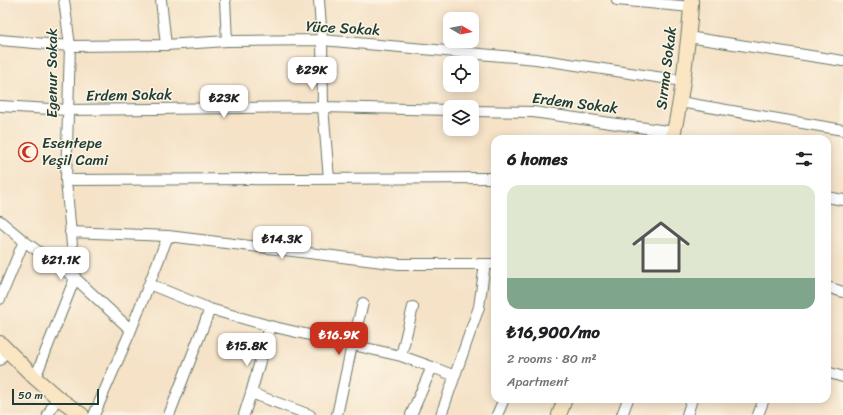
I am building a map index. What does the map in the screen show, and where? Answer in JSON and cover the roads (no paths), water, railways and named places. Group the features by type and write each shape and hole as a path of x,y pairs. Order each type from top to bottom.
{"street":[{"name":"Egenur Sokak","path":"35,378 75,278 66,180 70,46 64,0"},
{"path":"161,0 166,45"},
{"path":"225,0 226,41"},
{"path":"319,0 322,40 323,107 329,179"},
{"path":"617,0 691,3"},
{"name":"Sırma Sokak","path":"673,135 683,81 691,3"},
{"path":"688,37 843,61"},
{"name":"Yüce Sokak","path":"0,40 70,46 166,45 226,41 322,40 536,59 683,81"},
{"path":"680,102 843,130"},
{"name":"Erdem Sokak","path":"0,106 67,110 323,107 443,110"},
{"name":"Erdem Sokak","path":"479,110 533,112 673,135"},
{"path":"66,180 491,178"},
{"path":"831,198 843,200"},
{"path":"0,221 24,241 75,278 131,330"},
{"path":"70,232 168,236 399,264 490,264 479,308 441,415"},
{"path":"94,415 131,330 168,236"},
{"path":"0,299 24,241"},
{"path":"149,284 210,308 270,326 401,356 455,376"},
{"path":"831,288 843,292"},
{"path":"338,415 352,345 363,303"},
{"path":"401,356 413,307"},
{"path":"169,415 210,308"},
{"path":"244,415 270,326"},
{"path":"2,350 57,397 82,415"},
{"path":"411,415 432,367"},
{"path":"831,373 843,377"},
{"path":"251,394 310,415"},
{"path":"48,415 57,397"},
{"path":"497,415 502,403"},
{"path":"559,415 564,403"},
{"path":"622,415 626,403"},
{"path":"686,415 690,403"},
{"path":"758,415 762,403"}],"place":[{"name":"Esentepe Yeşil Cami","path":"28,152"}]}
